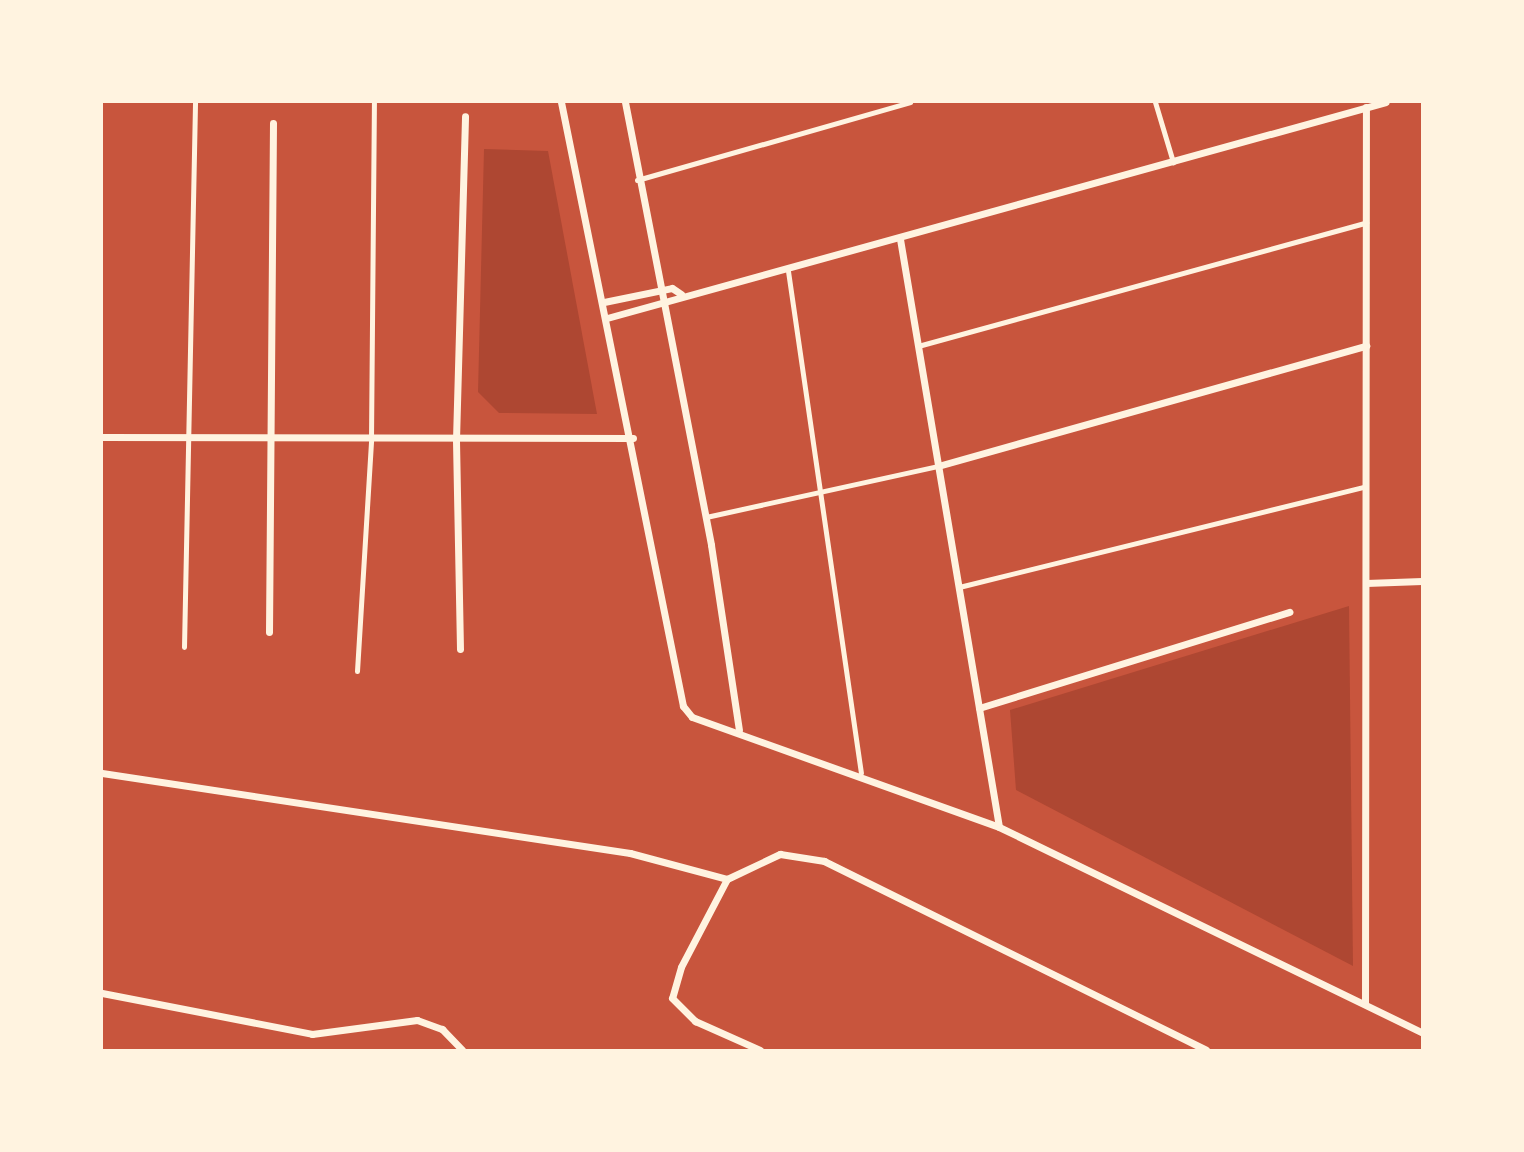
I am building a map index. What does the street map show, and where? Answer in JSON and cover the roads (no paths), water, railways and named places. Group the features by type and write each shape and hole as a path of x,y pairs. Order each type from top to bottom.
{"street":[{"path":"561,102 633,438 683,706 692,717 739,730 861,773 999,827 1423,1032"},
{"path":"625,102 637,180 706,517 739,730"},
{"path":"607,318 664,306 681,294 788,271 1386,102"},
{"path":"1365,1003 1366,107"},
{"path":"460,649 456,440 465,116"},
{"path":"268,632 265,438 273,123"},
{"path":"900,239 999,827"},
{"path":"604,302 661,290 681,294"},
{"path":"938,466 1366,346"},
{"path":"102,437 456,440 633,438"},
{"path":"1366,583 1423,581"},
{"path":"979,708 1290,612"},
{"path":"102,773 630,853 727,878"},
{"path":"760,1051 695,1021 672,998 681,967 727,878 780,854 824,861 1206,1051"},
{"path":"102,993 312,1034 417,1020 442,1029 462,1051"}],"lane":[{"path":"184,647 184,438 195,102"},
{"path":"357,671 371,439 374,102"},
{"path":"637,180 910,102"},
{"path":"1155,102 1173,162"},
{"path":"918,346 1366,223"},
{"path":"788,271 824,491 861,773"},
{"path":"706,517 938,466"},
{"path":"959,587 1366,486"}]}
